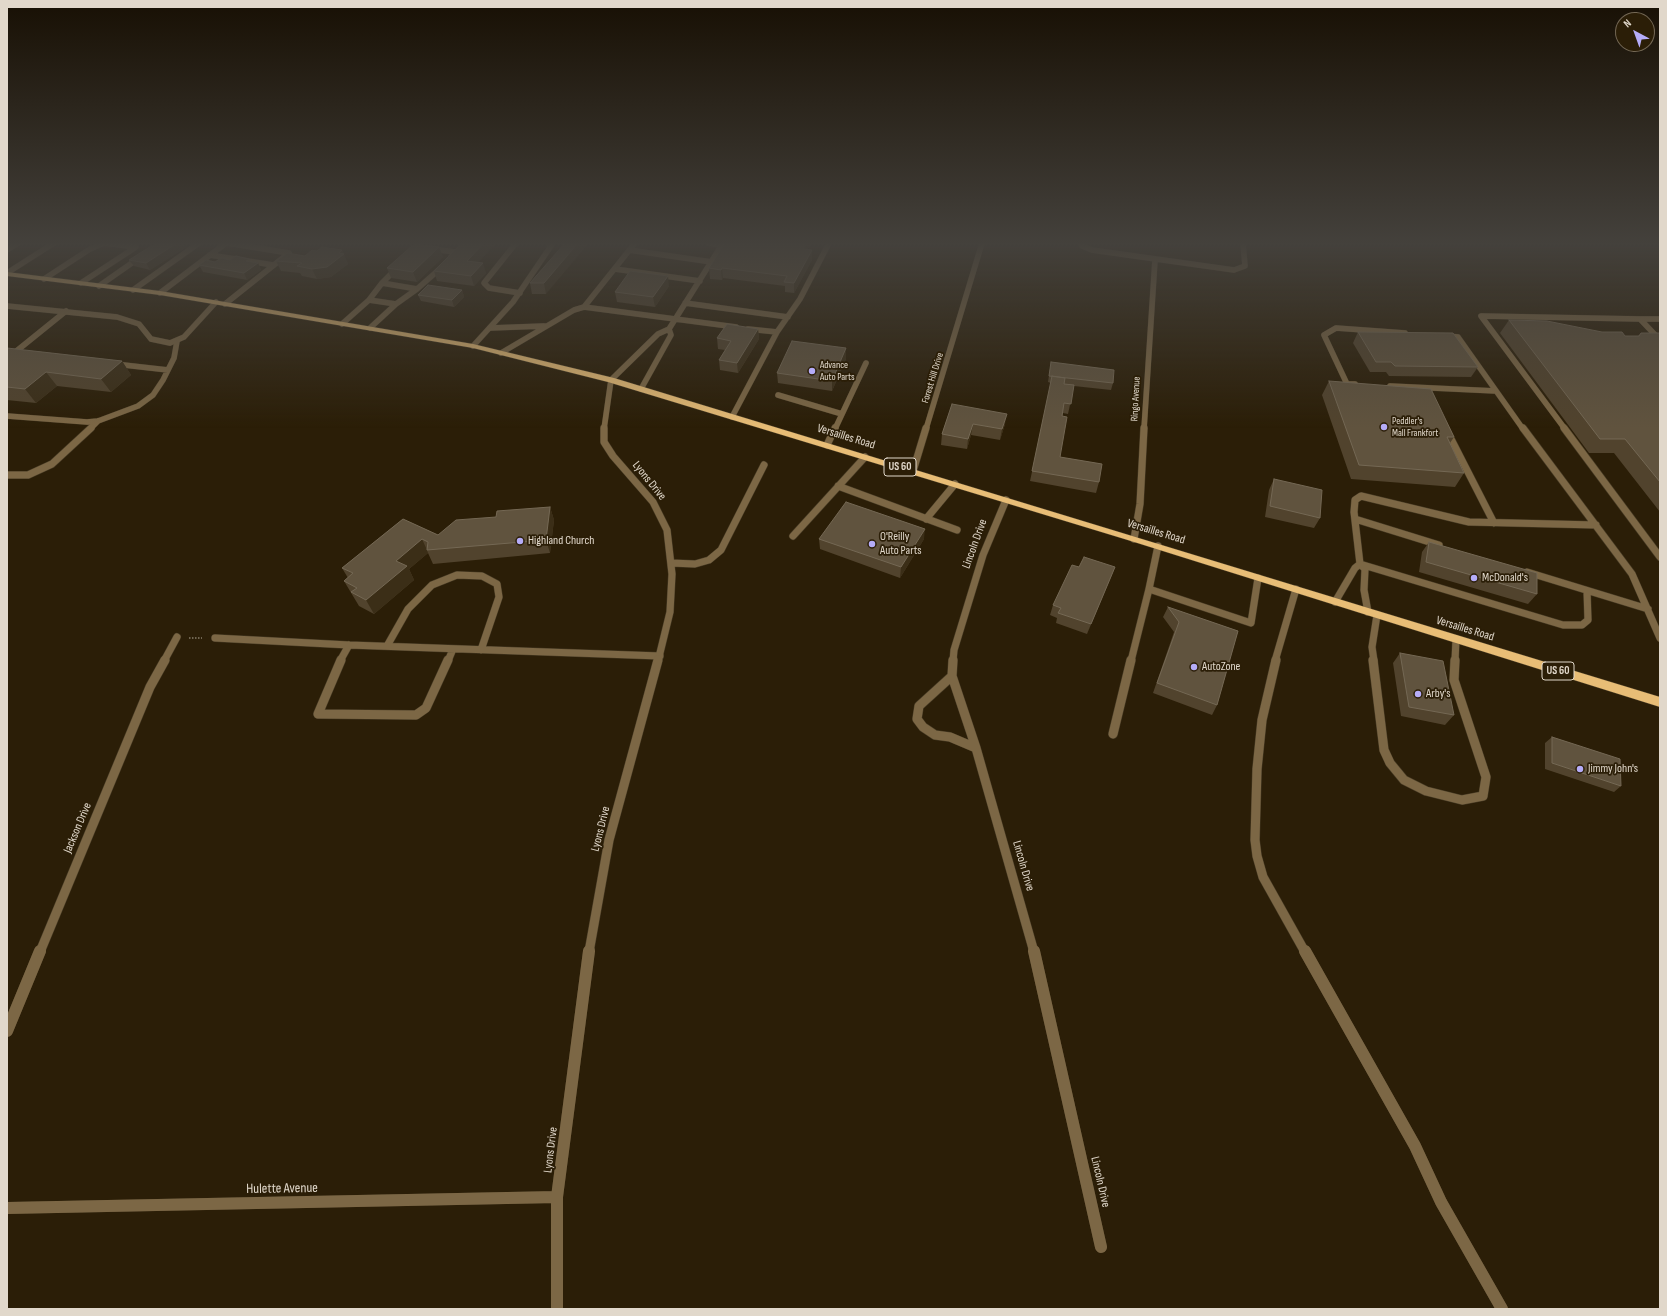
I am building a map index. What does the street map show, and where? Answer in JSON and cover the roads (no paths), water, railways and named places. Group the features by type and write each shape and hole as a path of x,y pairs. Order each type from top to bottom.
{"highway":[{"name":"Versailles Road","path":"227,304 473,346 611,380 1158,546 1660,702"}],"street":[{"path":"7,306 66,311 130,320 139,324 151,339 164,343 177,341 184,337 214,304"},
{"path":"342,324 364,304"},
{"path":"370,328 396,304"},
{"path":"473,346 510,304"},
{"path":"611,380 658,334 669,329 685,304"},
{"path":"688,304 788,317"},
{"path":"732,416 778,332 796,304"},
{"name":"Forest Hill Drive","path":"913,471 964,304"},
{"name":"Ringo Avenue","path":"1134,539 1140,504 1151,304"},
{"path":"502,353 545,326 574,310 584,307 778,332"},
{"path":"14,353 66,311"},
{"path":"1660,319 1481,316 1660,557"},
{"path":"1640,319 1660,340"},
{"path":"490,328 545,326"},
{"path":"1363,385 1347,384 1324,335 1336,328 1412,334"},
{"path":"641,389 671,335 669,329"},
{"path":"1435,336 1458,337 1496,391 1632,574 1660,638"},
{"path":"7,416 87,422 98,421 138,406 153,395 168,370 174,358 177,341"},
{"path":"7,353 22,354"},
{"path":"106,363 168,370"},
{"path":"827,445 866,363"},
{"name":"Lyons Drive","path":"558,1309 557,1197 591,934 609,840 670,615 671,563 667,530 653,502 613,456 604,442 604,422 611,380"},
{"path":"1386,386 1496,391"},
{"path":"1426,388 1429,395"},
{"path":"778,395 842,414"},
{"path":"7,475 28,475 52,464 98,421"},
{"path":"1443,421 1494,523"},
{"path":"793,536 865,457"},
{"path":"671,563 695,564 709,560 721,550 764,465"},
{"path":"926,519 955,484"},
{"path":"838,486 957,530"},
{"path":"1456,639 1454,680 1486,777 1483,796 1462,800 1426,791 1404,780 1390,763 1384,750 1372,647 1373,613 1364,590 1365,569 1360,564 1354,516 1355,500 1361,496 1469,522 1596,525"},
{"name":"Lincoln Drive","path":"1006,500 979,569 954,650 952,676 976,748 1033,946 1101,1246"},
{"path":"1354,516 1445,547"},
{"path":"1113,734 1149,589 1158,546"},
{"path":"1360,564 1563,625 1582,625 1588,620 1587,591"},
{"path":"1335,602 1355,568 1360,564"},
{"path":"1520,570 1648,610"},
{"path":"387,646 408,609 432,585 457,574 482,576 497,584 500,597 481,650"},
{"path":"1149,589 1251,623 1258,578"},
{"path":"1296,589 1271,676 1262,720 1257,769 1255,840 1257,856 1263,876 1415,1146 1441,1202 1502,1309"},
{"name":"Jackson Drive","path":"7,1031 150,687 177,637"},
{"path":"214,638 349,646 387,646 660,656"},
{"path":"349,646 335,670 318,714 416,715 426,708 453,649"},
{"path":"952,676 919,706 917,719 923,727 936,735 950,737 976,748"},
{"name":"Hulette Avenue","path":"7,1208 557,1197"}],"place":[{"name":"Advance Auto Parts","path":"812,371"},
{"name":"Peddler's Mall Frankfort","path":"1384,427"},
{"name":"Highland Church","path":"520,541"},
{"name":"O'Reilly Auto Parts","path":"872,544"},
{"name":"McDonald's","path":"1474,578"},
{"name":"AutoZone","path":"1194,667"},
{"name":"Arby's","path":"1418,694"},
{"name":"Jimmy John's","path":"1580,769"}]}
